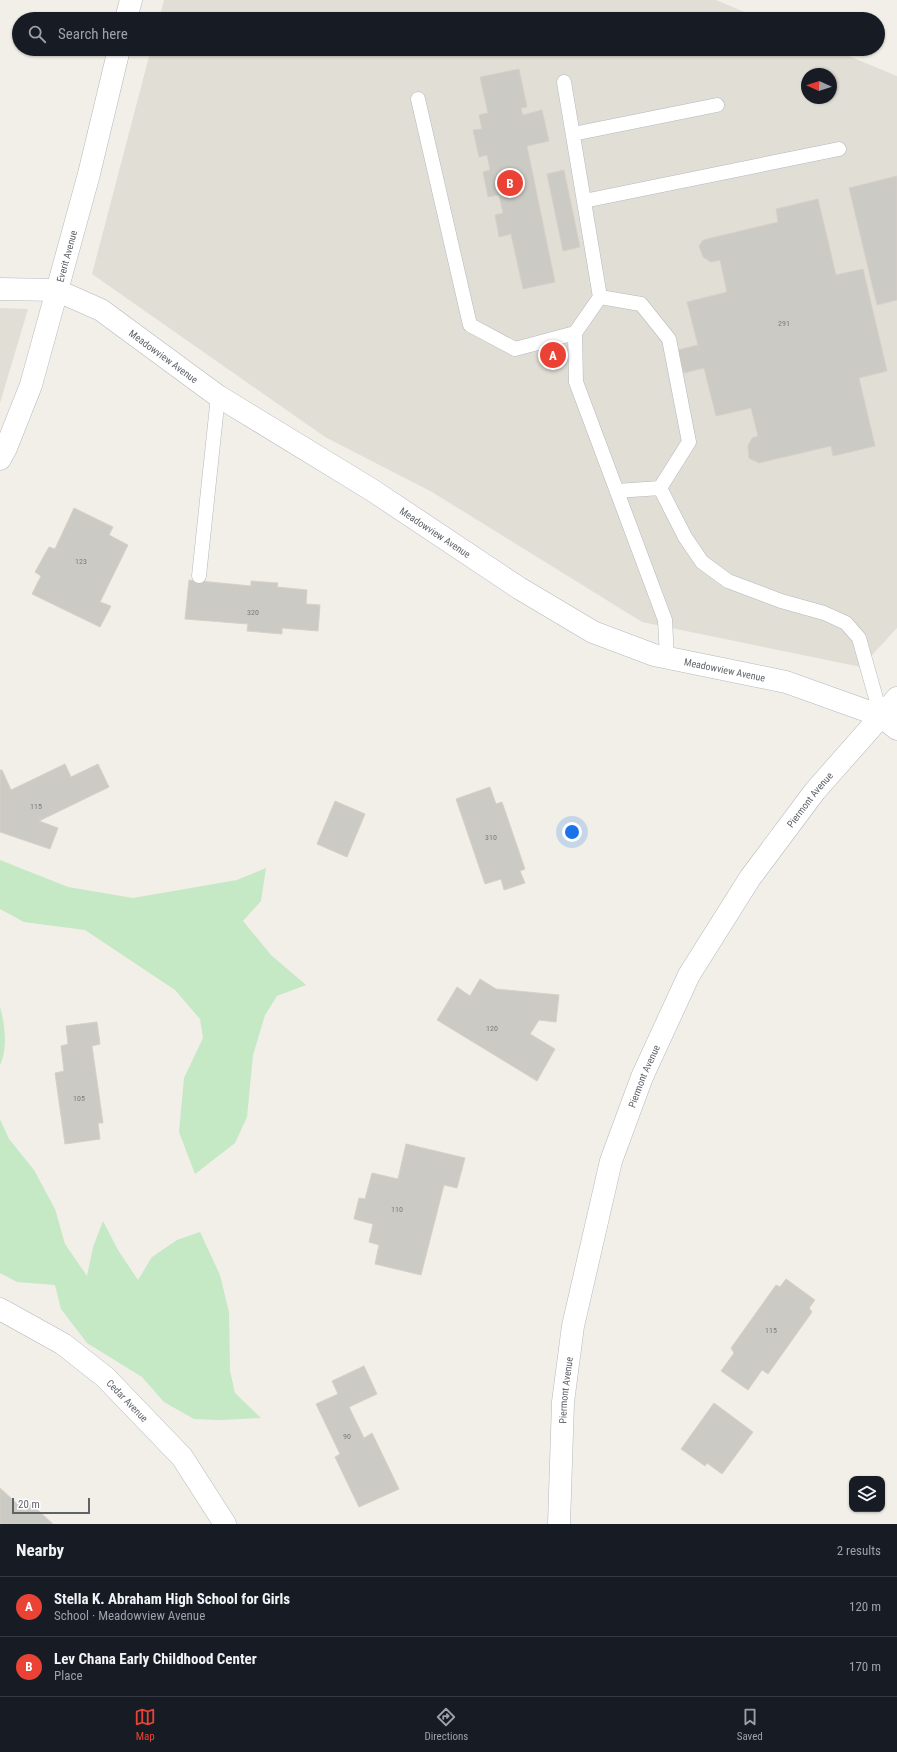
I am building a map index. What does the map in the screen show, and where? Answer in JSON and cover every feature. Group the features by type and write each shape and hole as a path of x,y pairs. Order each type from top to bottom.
{"street":[{"path":"128,12 131,0"},
{"name":"Everit Avenue","path":"0,459 6,448 31,385 89,174 117,56"},
{"name":"Meadowview Avenue","path":"0,289 56,290 101,310 218,396 372,490 519,588 593,632 654,655 786,682 889,722"},
{"name":"Piermont Avenue","path":"559,1524 563,1402 573,1326 611,1161 642,1077 689,975 750,878 815,791 889,722 897,698"},
{"name":"Cedar Avenue","path":"0,1309 63,1344 105,1377 182,1456 225,1524"}],"lane":[{"path":"564,82 600,297 575,332 576,382 665,620 667,658"},
{"path":"418,100 470,325 515,349 575,332"},
{"path":"573,134 717,105"},
{"path":"584,201 839,149"},
{"path":"600,297 641,304 669,339 689,442 660,488"},
{"path":"199,576 218,396"},
{"path":"617,491 660,488"},
{"path":"660,488 685,537 702,562 728,581 781,601 824,613 846,623 859,638 889,722"}],"shaded area":[{"path":"164,0 716,0 744,12 161,12"},
{"path":"149,56 849,56 897,76 897,628 861,667 642,622 432,492 325,437 92,274"},
{"path":"0,308 28,309 0,403"}],"green space":[{"path":"0,860 68,887 133,898 237,880 266,868 261,901 243,921 271,955 306,985 277,996 265,1015 253,1055 247,1117 235,1143 195,1174 179,1132 184,1078 203,1038 200,1019 175,990 85,930 24,922 0,909"},
{"path":"0,1007 5,1044 3,1059 0,1065"},
{"path":"0,1119 9,1139 34,1170 55,1209 65,1244 87,1276 93,1247 103,1221 118,1250 138,1280 152,1257 177,1240 200,1232 220,1275 229,1312 230,1371 235,1393 261,1418 219,1420 194,1419 164,1402 142,1377 87,1343 61,1309 55,1285 17,1282 0,1273"}],"building":[{"path":"519,69 527,107 521,108 523,115 542,110 549,141 527,146 555,282 523,289 511,234 499,237 495,215 503,213 499,195 488,197 483,172 490,170 487,155 479,157 473,130 482,129 479,115 488,113 480,77"},
{"path":"564,170 580,247 563,251 547,174"},
{"path":"897,176 897,300 877,305 849,188"},
{"path":"818,199 836,275 863,269 887,371 859,378 875,446 833,456 831,446 759,463 749,458 748,446 752,438 758,436 751,408 716,416 704,368 684,373 678,350 698,345 687,302 727,292 720,260 711,262 703,257 699,246 703,240 778,222 776,209"},
{"path":"74,508 113,527 109,535 128,545 100,602 111,606 100,627 32,594 41,576 35,572 49,547 55,549"},
{"path":"189,580 251,586 251,581 278,583 277,587 307,590 306,604 320,605 318,631 282,628 282,634 247,631 248,624 185,619"},
{"path":"65,764 71,777 98,764 109,787 39,821 58,828 50,849 0,832 0,770 2,770 11,790"},
{"path":"490,787 496,804 502,802 525,869 520,871 525,883 504,890 501,879 485,884 456,799"},
{"path":"335,801 365,814 347,857 317,844"},
{"path":"480,979 496,989 559,995 556,1022 539,1020 530,1034 555,1049 537,1081 437,1020 457,987 470,996"},
{"path":"97,1022 100,1044 92,1046 103,1123 98,1123 100,1139 65,1144 55,1073 64,1071 61,1046 68,1044 66,1026"},
{"path":"406,1144 465,1158 457,1188 444,1185 421,1275 375,1264 379,1245 369,1242 373,1224 354,1219 359,1198 365,1199 372,1173 398,1179"},
{"path":"786,1279 815,1300 809,1308 812,1312 768,1374 762,1370 748,1390 721,1371 734,1353 731,1348 776,1285 780,1287"},
{"path":"364,1366 377,1394 349,1407 364,1438 372,1433 399,1489 359,1507 335,1457 340,1454 316,1404 338,1394 332,1381"},
{"path":"714,1403 753,1432 722,1474 707,1463 705,1466 681,1449"},
{"path":"0,1488 25,1511 31,1504 53,1524 0,1524"}],"place":[{"name":"Lev Chana Early Childhood Center","path":"510,183"},
{"name":"Stella K. Abraham High School for Girls","path":"553,355"}]}
